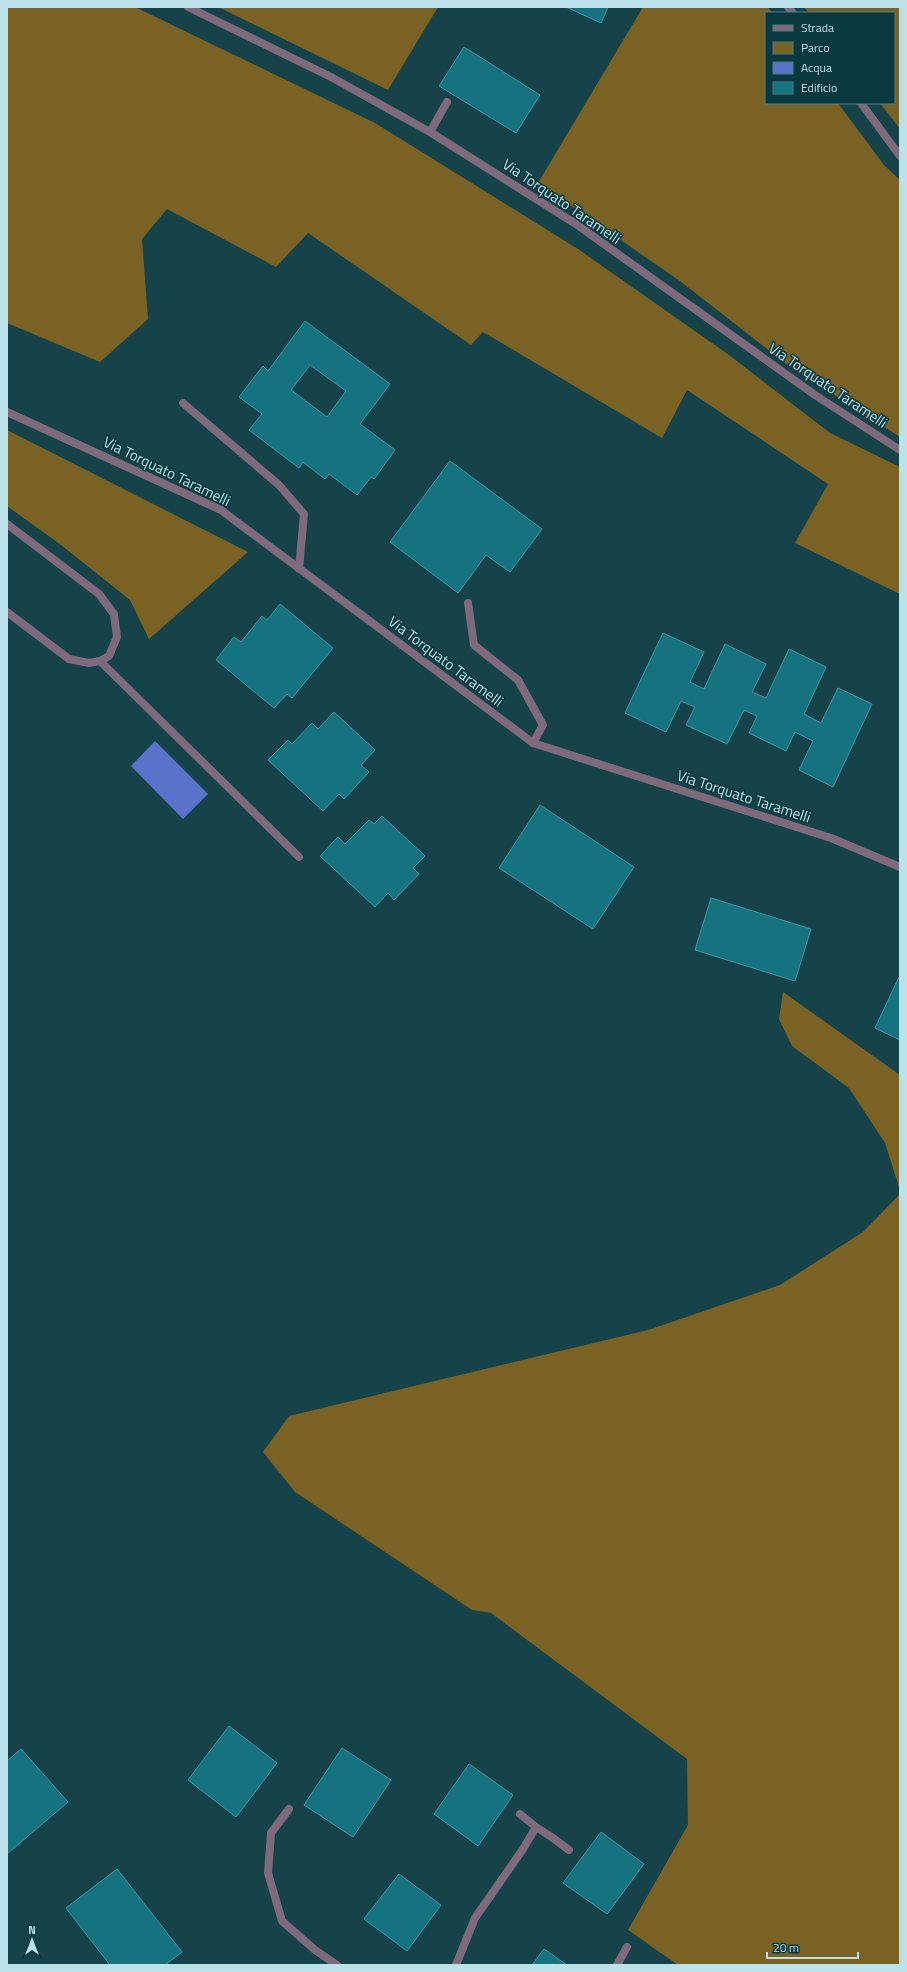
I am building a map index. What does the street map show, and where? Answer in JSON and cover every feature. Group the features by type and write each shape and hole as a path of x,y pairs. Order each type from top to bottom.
{"street":[{"name":"Via Torquato Taramelli","path":"188,7 331,77 430,132 576,224 815,395 900,450"},
{"path":"430,132 447,102"},
{"path":"862,104 900,156"},
{"path":"183,403 279,485 304,514 299,569"},
{"name":"Via Torquato Taramelli","path":"7,412 221,510 533,743 831,838 900,866"},
{"path":"7,524 99,594 114,614 118,637 109,656 100,661 89,663 69,659 7,612"},
{"path":"468,603 474,645 518,680 543,725 533,743"},
{"path":"100,661 299,857"},
{"path":"289,1808 270,1833 268,1872 282,1921 316,1950 337,1965"},
{"path":"518,1812 536,1827 569,1850"},
{"path":"456,1965 475,1918 523,1849 536,1827"},
{"path":"617,1965 627,1947"}],"green space":[{"path":"7,7 135,7 375,123 578,249 729,355 830,433 900,467 900,594 795,543 828,484 687,390 662,438 483,332 471,345 308,233 276,267 167,209 142,239 148,319 100,362 7,323"},
{"path":"218,7 438,7 388,90"},
{"path":"643,7 768,7 771,12 765,12 765,104 839,104 884,165 900,180 900,437 785,363 680,281 538,183"},
{"path":"804,7 900,7 900,129 881,104 895,104 895,12 808,12"},
{"path":"7,430 248,552 149,639 130,600 61,545 7,506"},
{"path":"783,992 900,1075 900,1190 885,1143 849,1088 792,1046 779,1019"},
{"path":"900,1194 900,1965 678,1965 628,1930 688,1825 687,1759 491,1613 472,1610 295,1492 263,1452 289,1416 648,1330 780,1285 863,1232"}],"water":[{"path":"155,741 208,794 183,819 131,766"}],"building":[{"path":"566,7 608,7 601,23"},
{"path":"464,47 540,95 516,133 439,86"},
{"path":"305,321 390,384 360,424 395,450 374,479 371,477 357,495 329,474 325,479 303,462 299,468 249,430 262,414 239,397 263,366 268,371","holes":["310,365 346,391 327,417 291,390"]},
{"path":"450,461 542,529 510,572 486,555 458,593 390,542"},
{"path":"280,604 333,648 292,698 287,694 274,708 216,660 234,637 241,642 262,616 267,620"},
{"path":"663,633 704,652 690,682 704,689 725,644 766,664 752,692 766,698 789,649 826,667 804,714 821,723 838,688 872,704 833,787 799,770 813,741 795,732 786,751 749,733 757,716 744,710 727,744 686,725 695,707 681,701 666,732 625,713"},
{"path":"334,712 375,750 361,765 369,772 344,799 339,794 323,811 268,760 288,740 292,744 312,723 318,729"},
{"path":"540,805 634,867 593,929 499,868"},
{"path":"382,816 425,856 413,868 419,874 394,900 388,893 375,907 320,856 338,837 345,844 369,820 374,824"},
{"path":"711,898 811,929 795,981 695,950"},
{"path":"899,977 900,978 900,1040 875,1028"},
{"path":"229,1726 277,1763 236,1817 188,1780"},
{"path":"342,1748 391,1780 353,1837 304,1805"},
{"path":"21,1749 68,1802 7,1854 7,1761"},
{"path":"469,1764 513,1795 478,1846 434,1814"},
{"path":"601,1832 644,1864 607,1914 563,1883"},
{"path":"117,1869 182,1952 165,1965 110,1965 66,1908"},
{"path":"399,1874 441,1905 407,1951 364,1919"},
{"path":"544,1949 567,1965 532,1965"}]}
